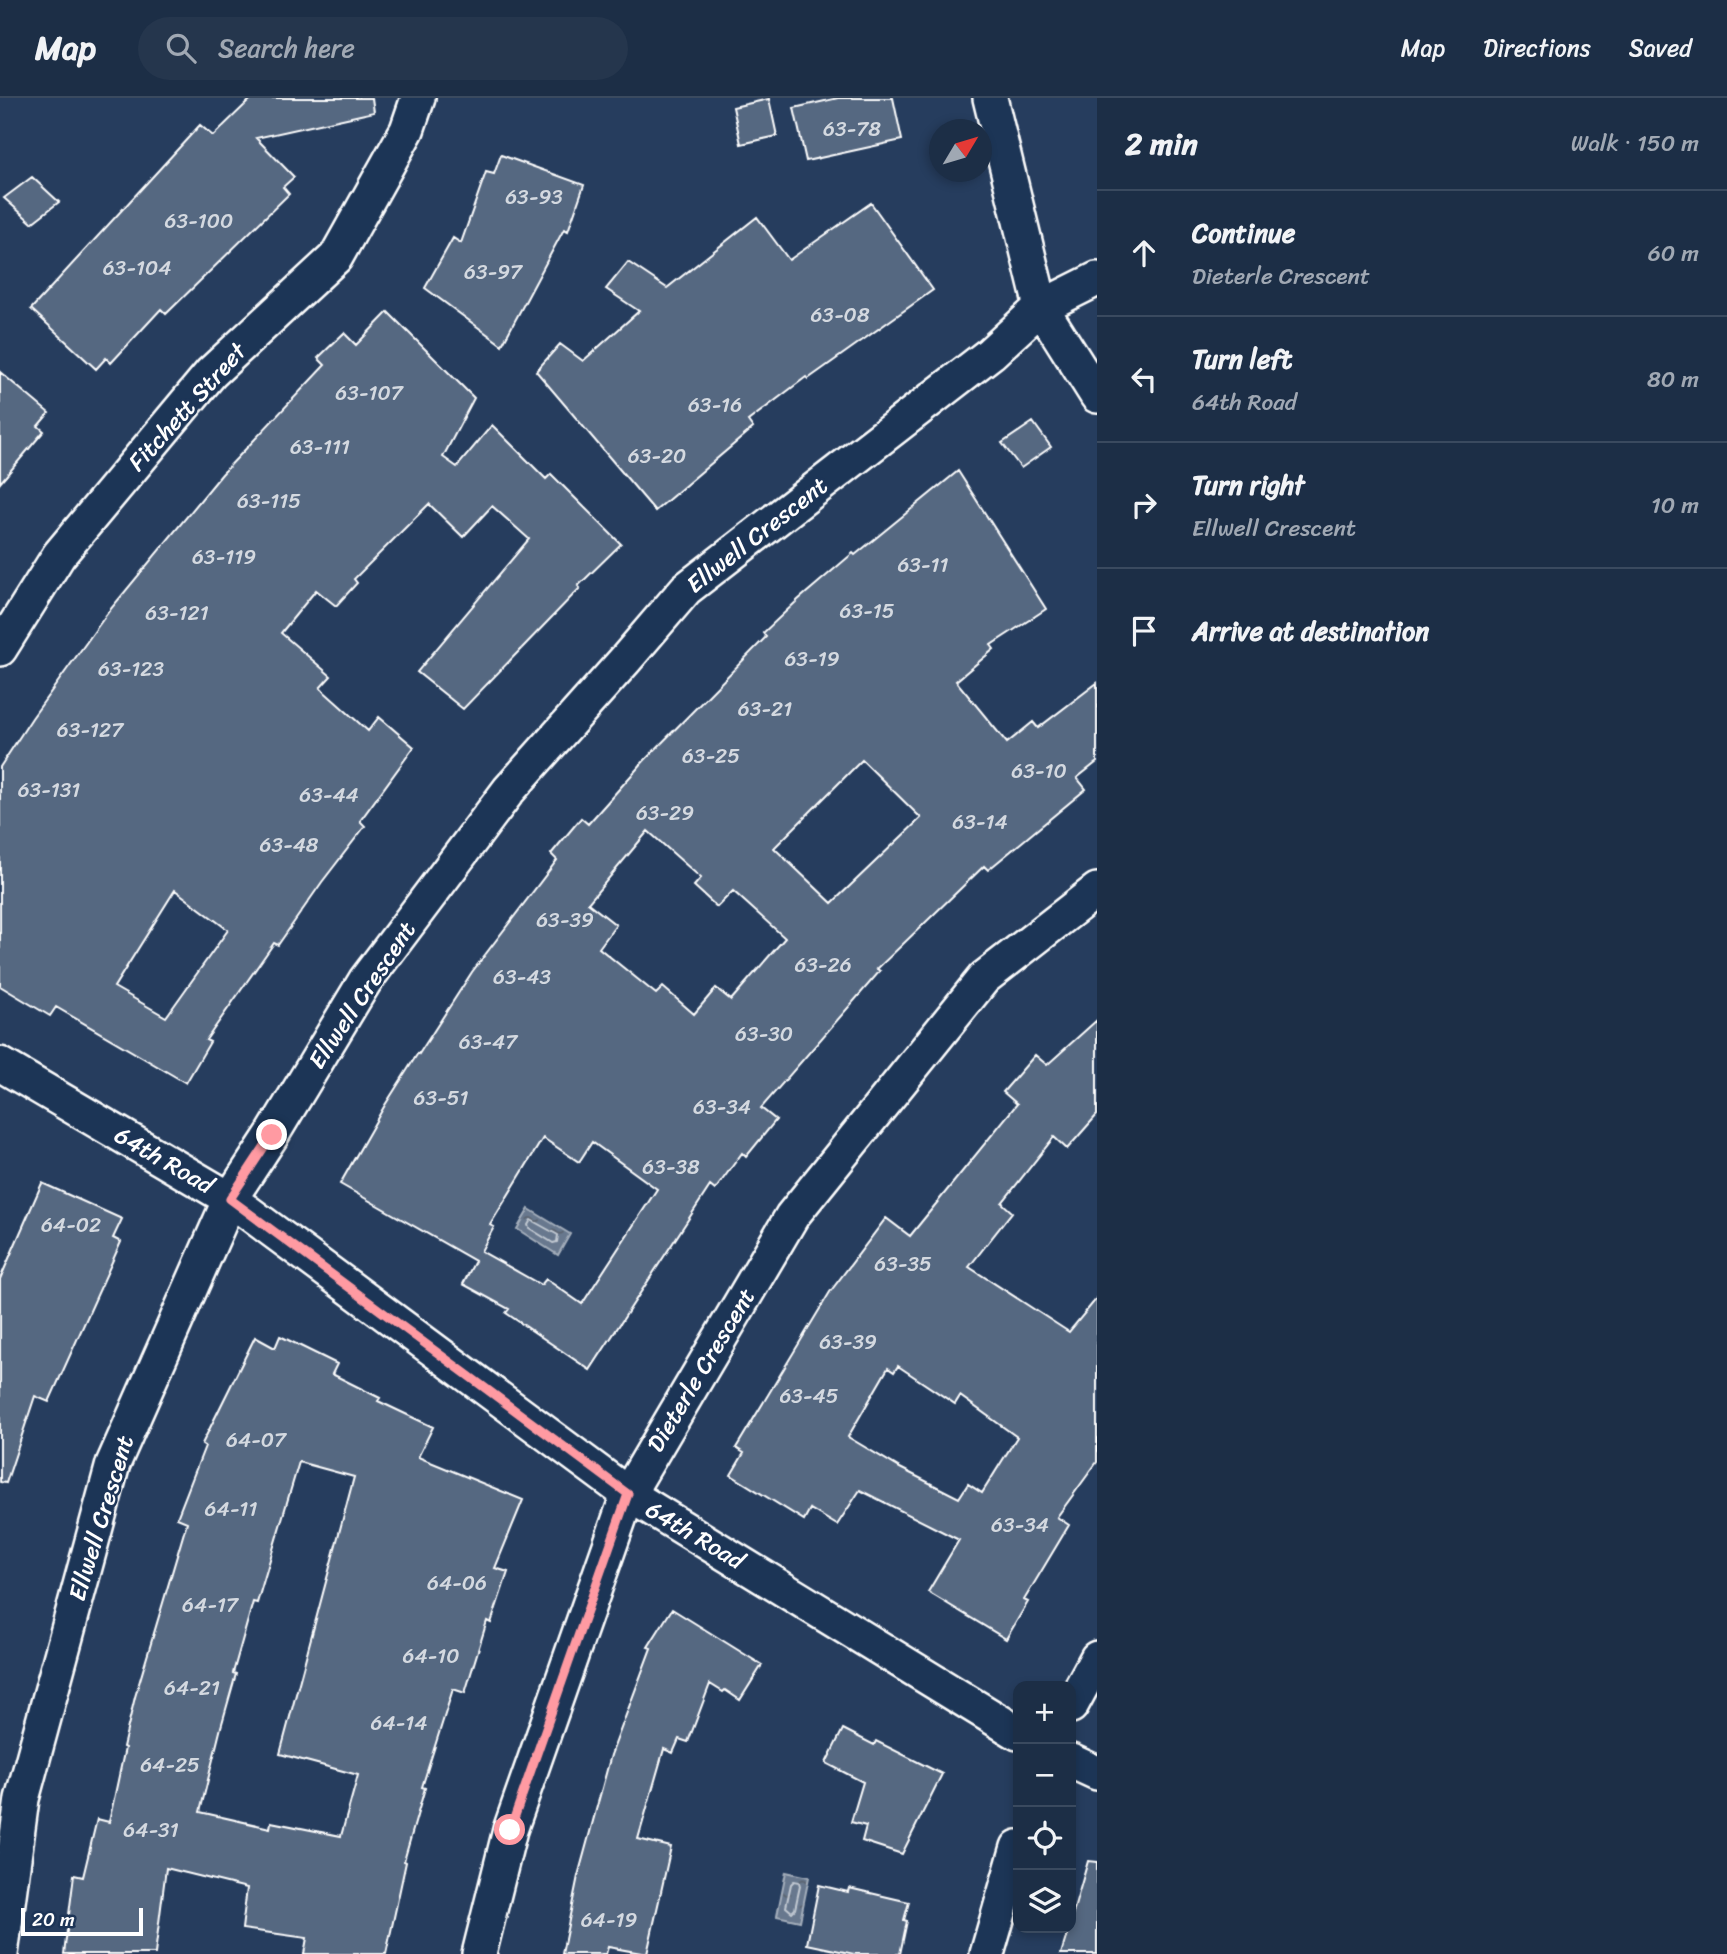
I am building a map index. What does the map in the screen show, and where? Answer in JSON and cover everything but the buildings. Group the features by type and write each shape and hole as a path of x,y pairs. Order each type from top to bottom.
{"street":[{"name":"Fitchett Street","path":"0,649 59,555 211,373 336,257 407,130 418,98"},
{"path":"990,98 1041,307 1097,396"},
{"name":"Ellwell Crescent","path":"1,1954 22,1799 113,1464 230,1199 365,981 509,790 686,589 991,353 1041,307 1097,279"},
{"name":"Dieterle Crescent","path":"479,1954 510,1830 628,1494 792,1216 984,978 1097,890"},
{"name":"64th Road","path":"0,1064 230,1199 628,1494 1013,1730"},
{"path":"1076,1697 1097,1658"},
{"path":"1076,1763 1097,1773"},
{"path":"987,1954 1013,1864"}],"water":[{"path":"529,1209 570,1234 558,1255 517,1229"},
{"path":"786,1872 809,1877 800,1921 777,1916"}],"route":[{"path":"272,1135 230,1199 628,1494 510,1830"}]}
